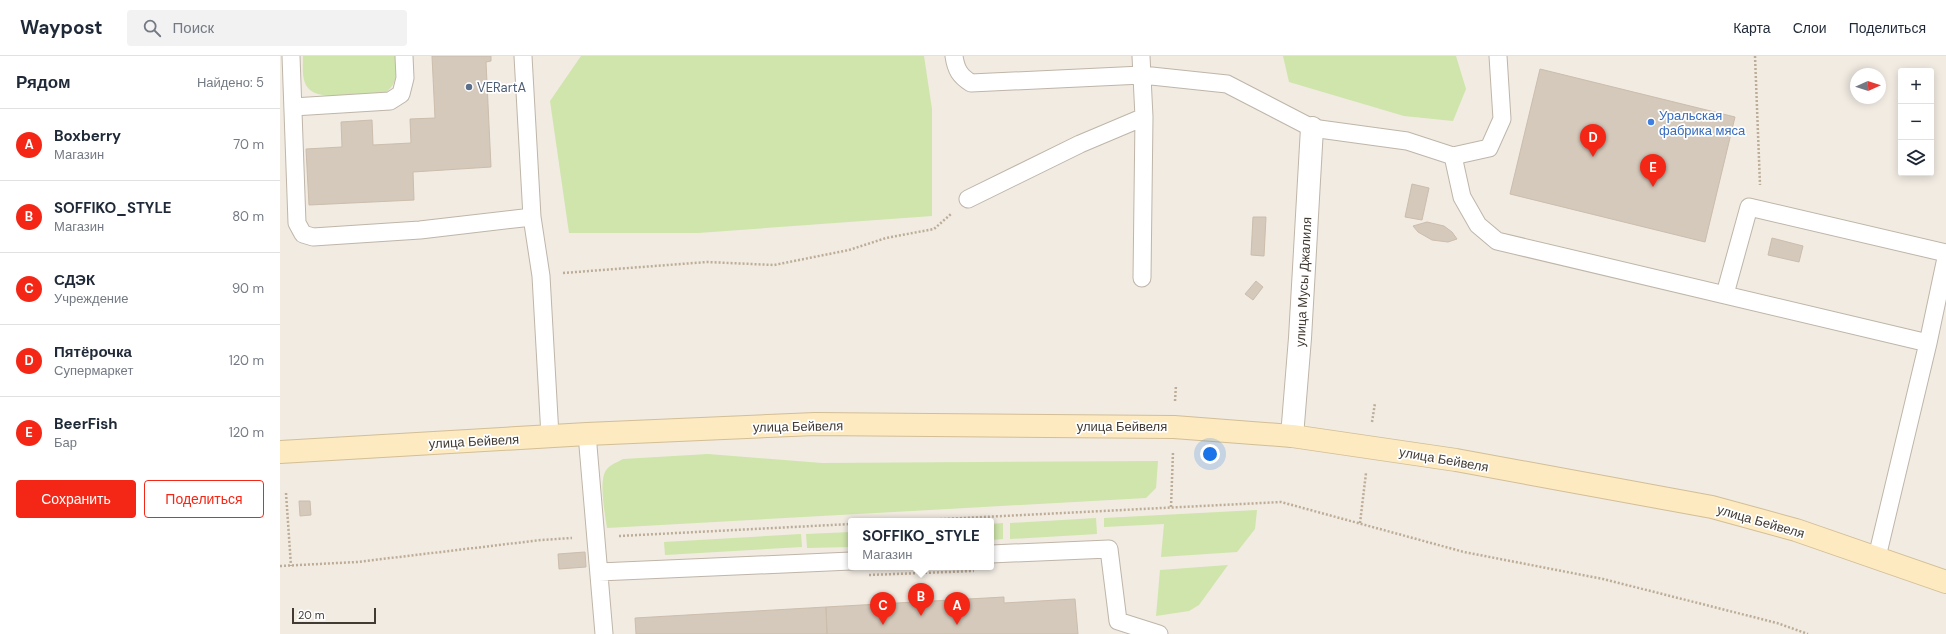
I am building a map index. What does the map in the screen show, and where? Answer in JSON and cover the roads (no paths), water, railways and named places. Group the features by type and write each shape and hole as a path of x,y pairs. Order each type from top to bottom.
{"main road":[{"name":"улица Бейвеля","path":"280,452 587,434 822,424 1174,426 1292,436 1456,460 1712,507 1796,530 1946,582"}],"street":[{"name":"улица Мусы Джалиля","path":"1292,436 1300,338 1312,128"}],"lane":[{"path":"291,56 297,224 304,234 314,237 420,230 532,217"},
{"path":"293,107 390,101 401,94 406,78 404,56"},
{"path":"523,56 532,217 540,276 550,436"},
{"path":"954,56 955,66 961,77 972,83 1142,75 1227,84 1312,128 1407,142 1454,156 1489,148 1502,119 1498,56"},
{"path":"1141,56 1144,117 1142,278"},
{"path":"968,199 1080,144 1144,117"},
{"path":"1454,156 1462,197 1478,225 1497,241 1928,343"},
{"path":"1725,294 1749,207 1946,253"},
{"path":"1877,557 1928,343 1946,258"},
{"path":"587,434 604,634"},
{"path":"994,554 1109,549 1118,621 1160,634"},
{"path":"599,572 848,561"}],"place":[{"name":"VERartA","path":"469,87"},
{"name":"Уральская фабрика мяса","path":"1651,122"},
{"name":"Пятёрочка","path":"1593,157"},
{"name":"BeerFish","path":"1653,187"},
{"name":"SOFFIKO_STYLE","path":"921,616"},
{"name":"СДЭК","path":"883,625"},
{"name":"Boxberry","path":"957,625"}]}
